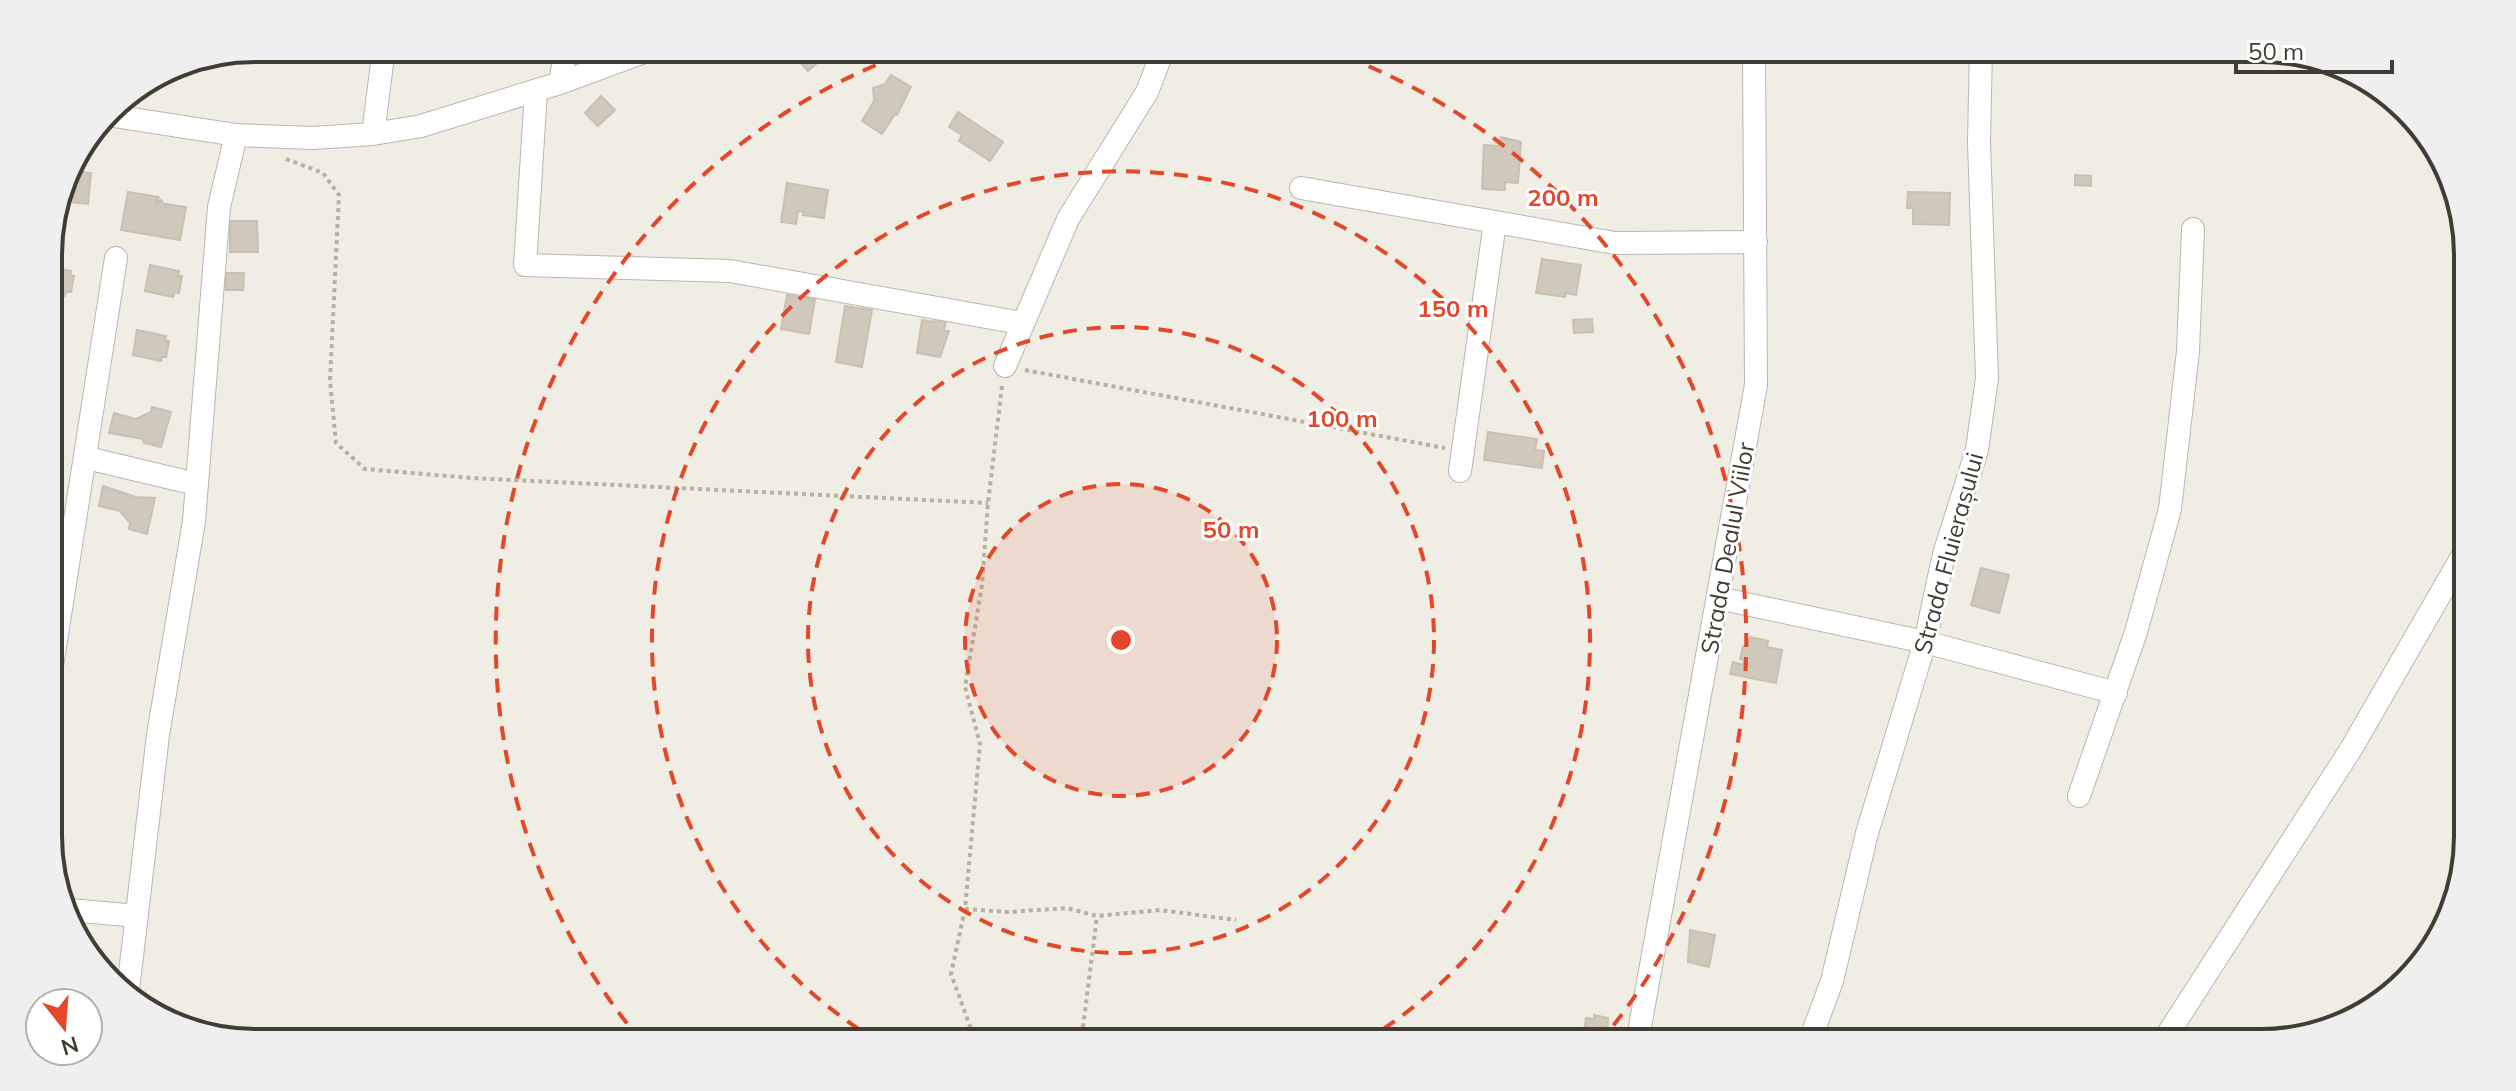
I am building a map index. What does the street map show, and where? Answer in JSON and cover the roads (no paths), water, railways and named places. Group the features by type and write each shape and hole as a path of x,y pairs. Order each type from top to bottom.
{"street":[{"path":"373,134 382,62"},
{"path":"560,83 564,62"},
{"path":"121,117 236,135 313,138 373,134 421,126 536,91 617,62"},
{"path":"1005,366 1068,219 1147,92 1159,62"},
{"name":"Strada Dealul Viilor","path":"1640,1029 1756,385 1754,62"},
{"name":"Strada Fluierașului","path":"1814,1029 1832,981 1867,833 1925,642 1944,554 1977,450 1987,378 1979,142 1981,62"},
{"path":"536,91 525,265 730,271 1021,323"},
{"path":"129,981 158,735 194,521 219,207 236,135"},
{"path":"1301,188 1615,243 1756,242"},
{"path":"1462,461 1495,222"},
{"path":"2079,796 2116,693 2170,509 2188,351 2193,229"},
{"path":"62,607 116,258"},
{"path":"87,458 196,484"},
{"path":"2171,1029 2351,749 2454,571"},
{"path":"1718,598 1925,642 2116,693"},
{"path":"77,911 137,916"}]}
